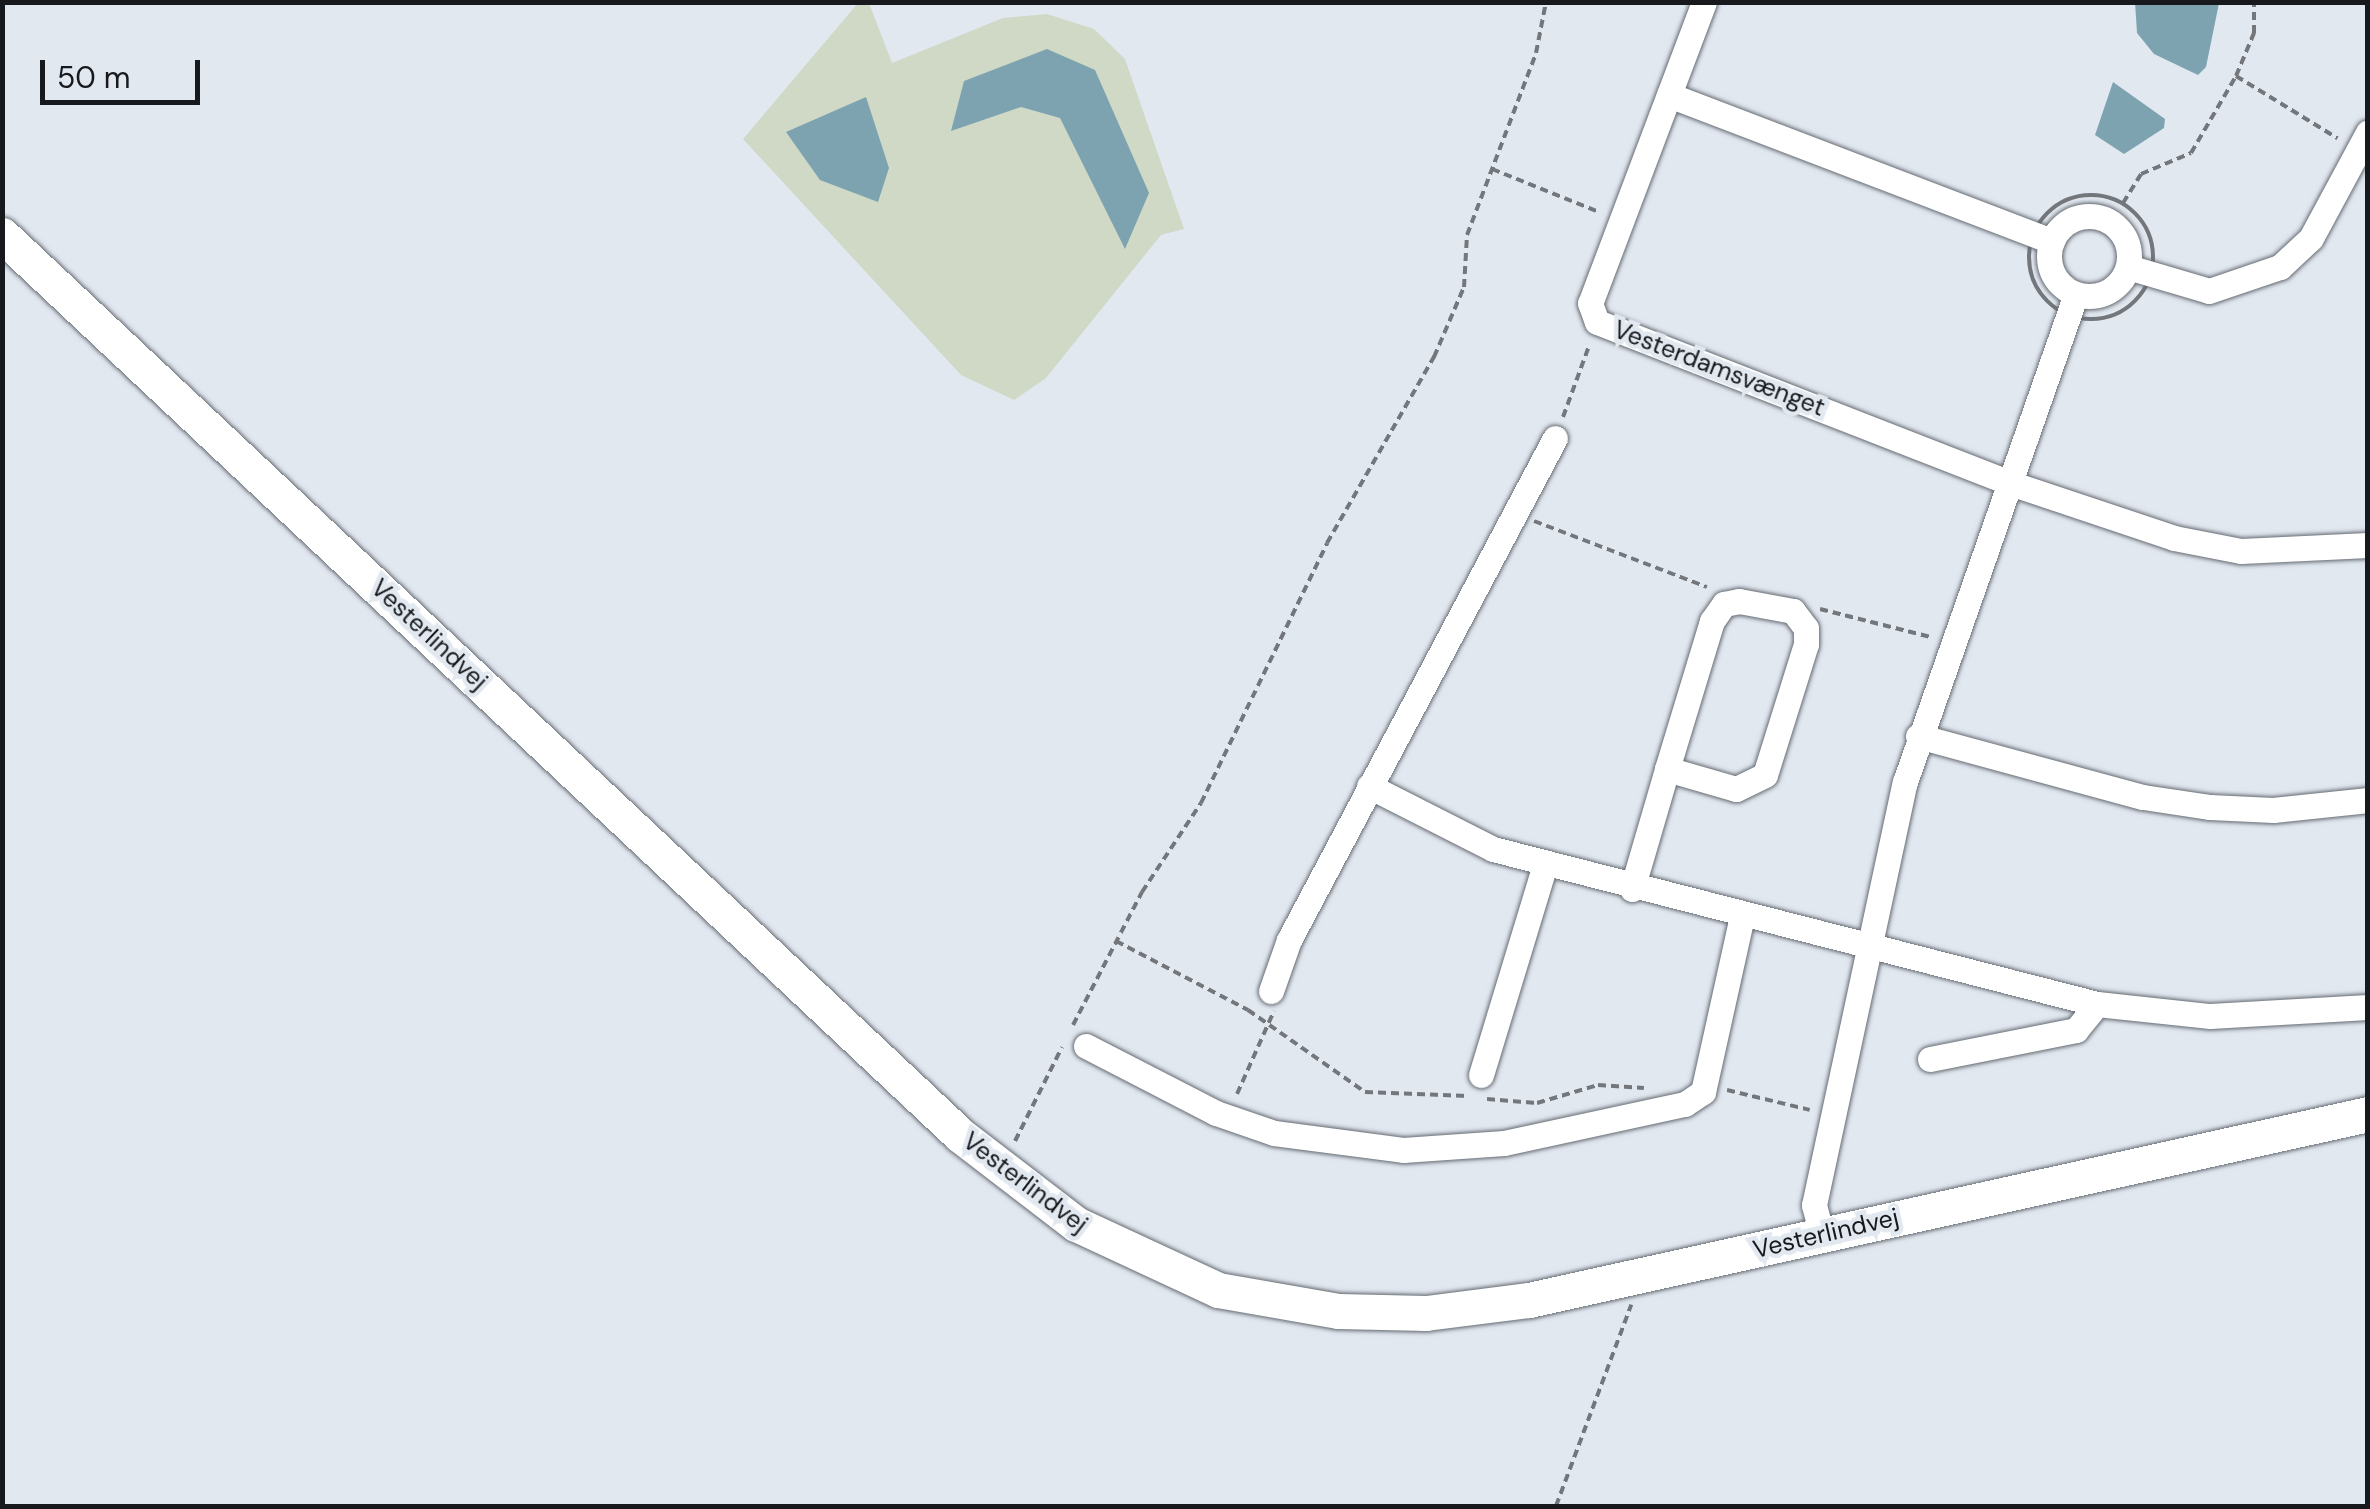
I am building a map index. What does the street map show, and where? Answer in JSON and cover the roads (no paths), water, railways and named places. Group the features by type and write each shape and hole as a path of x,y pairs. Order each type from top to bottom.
{"street":[{"name":"Vesterdamsvænget","path":"1704,2 1590,304 1597,322 2010,483 2174,538 2240,550 2368,545"},
{"path":"1669,95 2042,238"},
{"path":"1822,1235 1814,1205 1918,736 2010,483 2081,316 2102,294 2140,270 2209,290 2280,266 2312,238 2363,141"},
{"path":"2042,238 2076,217 2110,221 2123,233 2140,270"},
{"name":"Vesterlindvej","path":"2,235 1001,1168 1076,1224 1218,1290 1264,1301 1426,1313 1641,1278 2368,1114"},
{"path":"2042,238 2052,272 2081,316"},
{"path":"1271,991 1288,940 1555,438"},
{"path":"1632,889 1668,768 1712,621 1724,604 1768,604 1802,619 1806,644 1765,776 1736,789 1668,768"},
{"path":"1918,736 2143,797 2210,808 2273,810 2368,800"},
{"path":"1369,786 1452,832 1545,864 2096,1004 2210,1016 2368,1007"},
{"path":"1481,1075 1545,864"},
{"path":"1086,1046 1227,1116 1274,1132 1403,1150 1504,1142 1685,1104 1704,1084 1742,916"},
{"path":"1930,1059 2076,1030 2096,1004"}],"water":[{"path":"2135,2 2219,3 2206,67 2198,75 2154,54 2137,33"},
{"path":"1047,49 1095,70 1149,193 1125,249 1060,118 1021,107 951,131 964,81"},
{"path":"2113,82 2165,119 2164,128 2124,154 2095,135"},
{"path":"866,97 889,168 878,202 820,180 786,132"}]}
